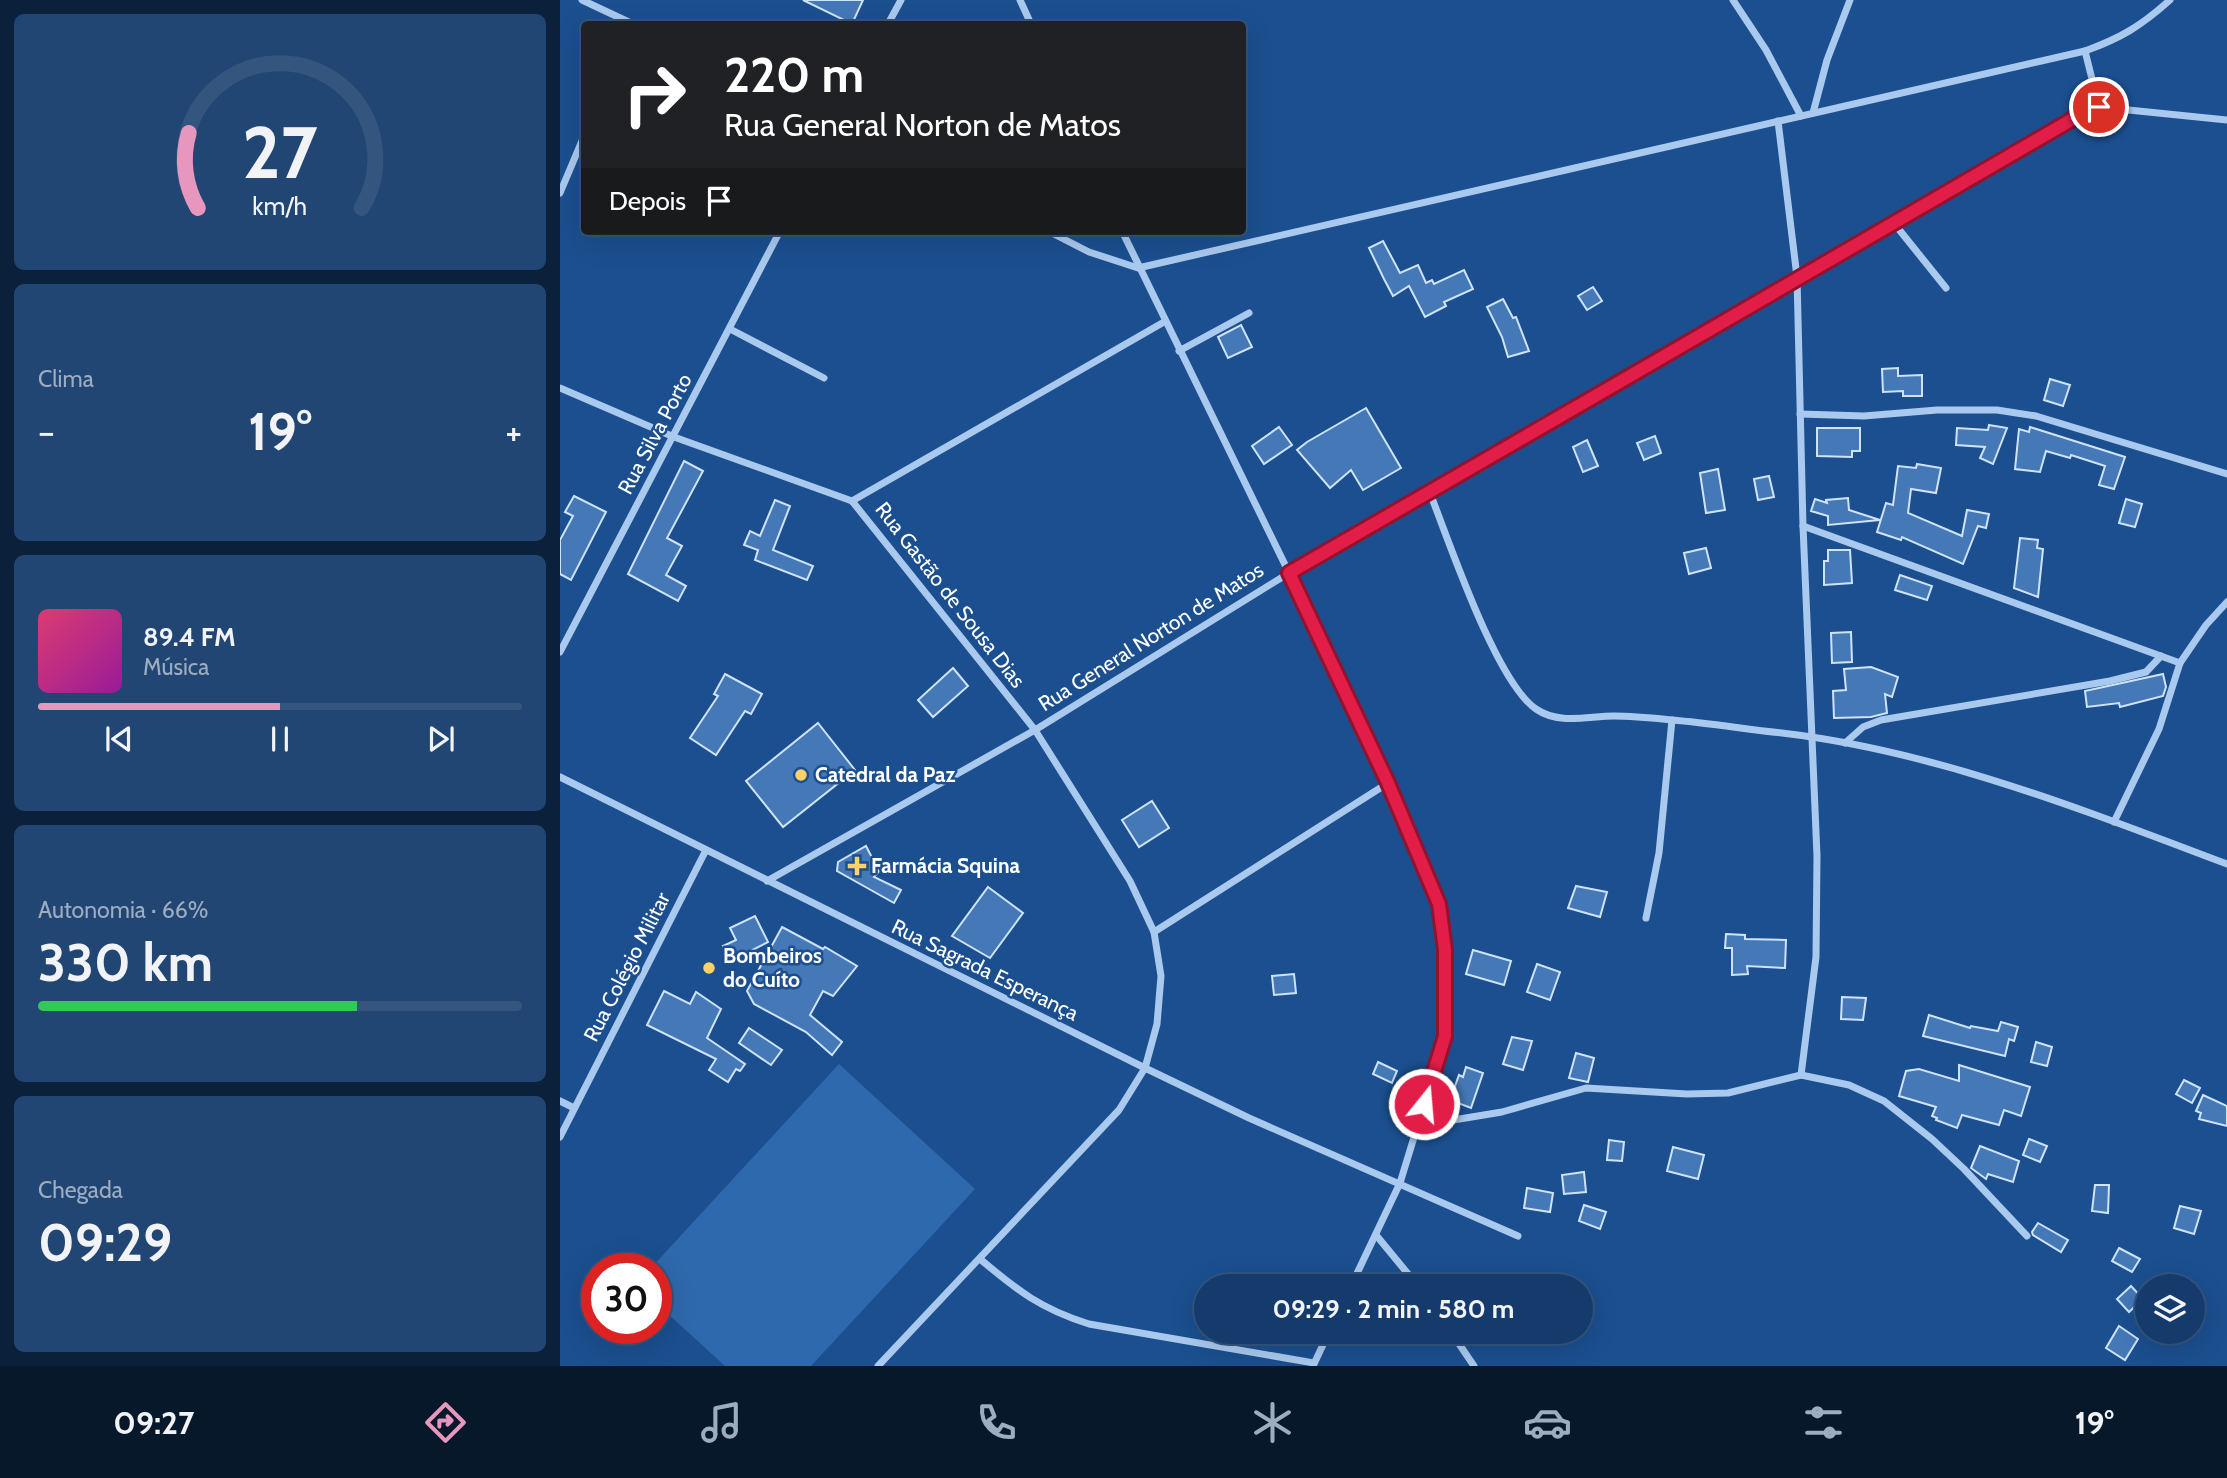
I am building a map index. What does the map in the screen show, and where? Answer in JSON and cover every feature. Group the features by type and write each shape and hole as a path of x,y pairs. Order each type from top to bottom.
{"street":[{"path":"582,0 627,21"},
{"path":"890,21 901,0"},
{"path":"1020,0 1030,21"},
{"path":"1733,0 1766,50 1801,116"},
{"path":"1813,113 1827,60 1850,0"},
{"path":"1056,235 1090,252 1138,268 1536,179 2085,51 2116,40 2143,24 2169,0"},
{"path":"2085,51 2099,107 2227,120"},
{"name":"Rua General Norton de Matos","path":"767,881 1035,730 1289,573 1797,277 2078,116 2099,107"},
{"path":"1778,121 1797,277 1803,526 1817,856 1816,957 1801,1075"},
{"path":"560,193 581,143"},
{"path":"1893,222 1946,288"},
{"name":"Rua Silva Porto","path":"560,652 778,235"},
{"path":"1124,235 1388,783 1439,904 1445,950 1445,1036 1400,1183 1357,1274"},
{"path":"1179,351 1249,313"},
{"path":"852,500 1164,322"},
{"path":"730,329 824,378"},
{"name":"Rua Gastão de Sousa Dias","path":"560,388 674,437 852,500 1035,730 1130,881 1154,932 1161,976 1157,1024 1145,1069 1119,1111 878,1366"},
{"path":"1800,414 1864,416 1937,410 1997,410 2036,416 2227,474"},
{"path":"1430,492 1491,643 1521,695 1537,710 1556,718 1614,716 1672,720 1813,737 1919,757 2114,822 2227,864"},
{"path":"1803,526 2180,663"},
{"path":"2114,822 2159,729 2180,663 2206,625 2227,601"},
{"path":"1845,743 1863,727 1881,720 2110,681 2146,672 2161,656"},
{"path":"1646,918 1659,853 1672,720"},
{"name":"Rua Sagrada Esperança","path":"560,777 1145,1069 1518,1236"},
{"path":"1154,932 1388,783"},
{"name":"Rua Colégio Militar","path":"561,1132 706,850"},
{"path":"1417,1126 1503,1112 1587,1088 1687,1094 1728,1093 1801,1075 1849,1085 1884,1101 1940,1146 2027,1236"},
{"path":"560,1101 574,1108"},
{"path":"1376,1235 1408,1274"},
{"path":"980,1259 1028,1298 1056,1314 1088,1324 1313,1364 1323,1344"},
{"path":"1459,1344 1475,1366"}],"shaded area":[{"path":"839,1064 975,1189 811,1366 725,1366 672,1318 672,1253 665,1253"}],"building":[{"path":"803,0 863,0 853,21 846,21"},
{"path":"1383,241 1400,273 1418,265 1426,283 1432,280 1434,284 1464,270 1473,289 1444,302 1446,306 1425,317 1409,286 1393,296 1369,248"},
{"path":"1593,287 1602,301 1587,310 1578,296"},
{"path":"1503,299 1513,318 1516,317 1529,351 1508,357 1502,337 1487,307"},
{"path":"1241,325 1252,347 1228,358 1218,337"},
{"path":"1898,368 1898,376 1922,375 1922,396 1903,396 1903,391 1883,392 1882,369"},
{"path":"2050,379 2070,385 2063,406 2044,400"},
{"path":"1366,408 1401,468 1363,490 1351,470 1330,488 1297,450"},
{"path":"1989,425 2007,428 1993,464 1980,458 1985,447 1956,445 1957,428 1988,430"},
{"path":"1279,427 1292,445 1264,464 1252,446"},
{"path":"2030,427 2125,457 2114,489 2099,485 2105,466 2071,455 2070,458 2046,451 2040,472 2015,469 2019,429 2029,432"},
{"path":"1817,428 1860,428 1860,451 1852,451 1852,457 1817,456"},
{"path":"1655,436 1661,453 1644,460 1637,443"},
{"path":"1587,440 1598,466 1583,472 1573,447"},
{"path":"684,461 703,471 667,538 682,546 666,575 686,586 678,601 628,574"},
{"path":"1917,464 1941,468 1936,493 1911,489 1908,513 1962,536 1967,510 1989,514 1986,528 1978,526 1963,564 1902,537 1901,540 1877,532 1886,503 1893,505 1898,466 1916,468"},
{"path":"1718,469 1725,510 1706,513 1700,473"},
{"path":"1769,476 1774,497 1758,500 1754,479"},
{"path":"574,496 606,512 571,580 560,574 560,540 573,516 565,512"},
{"path":"1848,498 1849,510 1880,520 1828,525 1828,516 1811,511 1815,499 1827,503 1826,500"},
{"path":"2126,499 2142,504 2135,527 2119,523"},
{"path":"775,500 790,506 773,550 813,566 807,580 755,560 758,550 744,545 750,531 760,536"},
{"path":"2020,538 2038,540 2037,548 2043,549 2038,597 2014,588"},
{"path":"1706,548 1711,568 1689,574 1684,553"},
{"path":"1828,550 1850,550 1852,583 1824,585 1824,561 1828,561"},
{"path":"1900,575 1932,586 1927,600 1895,590"},
{"path":"1851,632 1852,662 1832,663 1831,633"},
{"path":"1871,667 1898,677 1892,697 1885,694 1887,713 1871,717 1834,718 1833,691 1846,690 1844,669"},
{"path":"953,668 968,686 933,717 918,700"},
{"path":"725,674 762,694 751,714 745,711 716,755 690,738 718,696 714,694"},
{"path":"2163,674 2166,687 2163,696 2120,707 2119,703 2087,707 2085,691"},
{"name":"Catedral da Paz","path":"818,723 855,770 783,827 746,781"},
{"path":"1152,801 1169,828 1139,847 1122,820"},
{"name":"Farmácia Squina","path":"866,846 879,871 874,877 901,890 894,903 837,871 838,862"},
{"path":"1576,886 1607,892 1600,917 1568,908"},
{"path":"988,887 1023,913 990,958 952,936"},
{"path":"755,916 768,942 731,961 723,946 736,940 730,928"},
{"path":"782,927 857,966 833,996 823,991 810,1015 842,1042 832,1055 806,1032 754,1004 747,991"},
{"path":"1726,934 1745,935 1745,939 1786,940 1785,968 1747,966 1748,974 1732,975 1732,948 1725,948"},
{"path":"1473,950 1511,961 1504,985 1466,974"},
{"path":"1537,964 1560,972 1550,1000 1527,992"},
{"path":"1294,974 1296,993 1274,995 1272,976"},
{"path":"664,991 690,1004 696,992 721,1009 707,1038 745,1064 740,1071 736,1069 728,1082 709,1070 716,1059 647,1025"},
{"path":"1842,997 1866,998 1863,1020 1841,1019"},
{"path":"1929,1015 1970,1028 1998,1031 2001,1022 2018,1027 2014,1041 2009,1039 2005,1056 1923,1036"},
{"path":"749,1028 782,1050 771,1065 739,1043"},
{"path":"1512,1037 1532,1041 1523,1070 1503,1064"},
{"path":"2036,1042 2052,1047 2047,1066 2031,1062"},
{"path":"1576,1053 1594,1058 1588,1082 1569,1078"},
{"path":"1378,1062 1397,1071 1392,1083 1373,1074"},
{"path":"1959,1065 2030,1087 2021,1116 2004,1110 1999,1125 1962,1115 1957,1128 1932,1116 1936,1107 1899,1096 1906,1071 1919,1069 1959,1081"},
{"path":"1466,1067 1483,1073 1471,1108 1450,1100 1459,1075 1463,1077"},
{"path":"2184,1080 2200,1088 2192,1103 2176,1094"},
{"path":"2203,1095 2227,1106 2227,1126 2199,1119 2201,1113 2196,1111"},
{"path":"2029,1139 2047,1146 2040,1162 2023,1155"},
{"path":"1609,1140 1624,1142 1622,1161 1607,1160"},
{"path":"1980,1146 2019,1161 2013,1182 1988,1174 1986,1179 1971,1168"},
{"path":"1673,1147 1704,1155 1698,1179 1667,1171"},
{"path":"1584,1172 1586,1192 1564,1194 1562,1175"},
{"path":"2095,1185 2109,1185 2108,1213 2092,1211"},
{"path":"1527,1188 1553,1193 1550,1212 1524,1208"},
{"path":"1584,1205 1606,1212 1600,1229 1579,1221"},
{"path":"2180,1206 2201,1211 2194,1234 2174,1228"},
{"path":"2038,1223 2068,1240 2061,1252 2033,1235"},
{"path":"2119,1248 2140,1259 2132,1272 2112,1261"},
{"path":"2131,1286 2135,1290 2135,1306 2129,1312 2117,1299"},
{"path":"2119,1326 2135,1337 2135,1344 2125,1360 2106,1348"}],"place":[{"name":"Catedral da Paz","path":"801,775"},
{"name":"Farmácia Squina","path":"857,866"},
{"name":"Bombeiros do Cuíto","path":"709,968"}],"route":[{"path":"1424,1104 1445,1036 1445,950 1439,904 1388,783 1289,573 1592,400 1797,277 2078,116 2099,107"}]}
